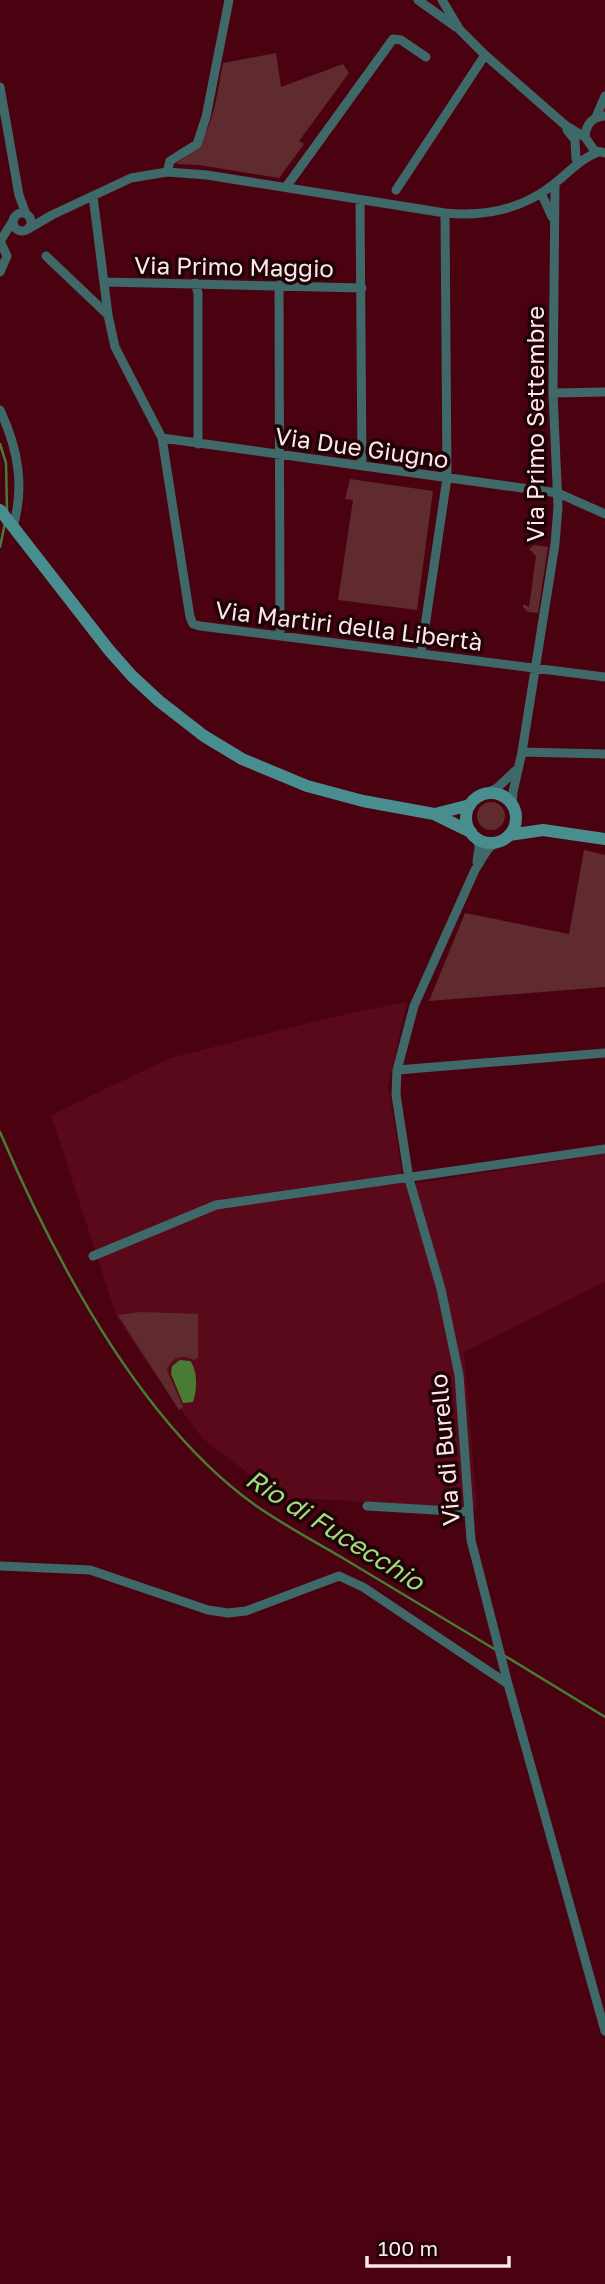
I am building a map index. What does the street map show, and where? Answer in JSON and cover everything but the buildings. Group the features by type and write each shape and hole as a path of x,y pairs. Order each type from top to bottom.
{"main road":[{"path":"0,510 132,676 204,736 242,759 307,786 363,801 434,814 486,842 496,842 509,835 543,831 604,838"},
{"path":"434,814 470,805 482,795 497,794 506,798 521,818 543,831"},
{"path":"470,805 467,819 474,835"},
{"path":"509,835 515,824 514,808"}],"street":[{"path":"167,172 170,161 197,144 206,117 229,0"},
{"path":"418,0 460,30 565,125 602,153"},
{"path":"442,0 460,30"},
{"path":"286,187 393,39 401,40 426,57"},
{"path":"396,190 485,55"},
{"path":"0,87 19,195 31,223 25,230"},
{"path":"565,125 587,125 601,116 605,96"},
{"path":"565,125 575,141 576,159"},
{"path":"564,175 586,139 587,125"},
{"path":"1,241 131,178 167,172 185,172 286,187 445,214 475,215 493,212 541,193 587,157 602,153"},
{"path":"0,161 13,160"},
{"name":"Via Primo Settembre","path":"535,668 555,544 558,493 553,393 555,184"},
{"name":"Via Primo Settembre","path":"541,193 554,220"},
{"path":"19,195 15,227 25,230"},
{"path":"93,196 108,315 115,347 162,438"},
{"path":"360,200 362,466"},
{"path":"1,241 20,214 52,215"},
{"path":"421,653 447,478 445,214"},
{"path":"0,272 7,256 1,241"},
{"path":"46,256 108,315"},
{"name":"Via Primo Maggio","path":"105,282 362,288"},
{"path":"195,283 198,293 198,444"},
{"path":"279,285 280,635"},
{"path":"553,393 605,392"},
{"path":"0,410 13,438 18,459 20,498 16,531"},
{"name":"Via Due Giugno","path":"162,438 558,493 605,514"},
{"name":"Via Martiri della Libertà","path":"162,438 191,622 200,626 605,677"},
{"path":"514,808 517,770 535,668"},
{"path":"522,752 605,754"},
{"path":"482,795 507,781 517,770"},
{"name":"Via di Burello","path":"474,835 479,848 475,870"},
{"name":"Via di Burello","path":"496,842 488,849 475,870 414,1006 397,1070 396,1095 409,1179 451,1330 460,1385 471,1540 508,1684 600,1996 605,2031"},
{"path":"397,1070 605,1053"},
{"path":"93,1256 216,1205 605,1149"},
{"path":"367,1506 469,1512"},
{"path":"0,1566 90,1570 208,1610 228,1613 246,1611 339,1576 363,1587 508,1684"}],"shaded area":[{"path":"276,53 281,87 343,64 349,73 299,141 304,144 279,178 199,165 176,164 197,146 208,129 223,63"},
{"path":"350,479 433,491 417,610 338,600 353,500 345,499"},
{"path":"534,545 548,547 538,613 528,612 523,607 523,604 529,607 536,556 529,549"},
{"path":"491,802 501,806 505,816 501,826 491,830 481,826 477,816 481,806"},
{"path":"584,850 605,855 605,987 429,1001 465,913 569,934"},
{"path":"407,1002 388,1086 404,1185 605,1154 605,1282 464,1352 477,1508 297,1498 296,1509 202,1438 116,1315 51,1115 170,1058 333,1017"},
{"path":"141,1312 198,1314 198,1358 178,1358 171,1362 167,1370 183,1407 179,1410 118,1315"},
{"path":"180,1360 190,1361 193,1365 196,1387 193,1402 183,1403 171,1374 172,1366"}],"waterway":[{"name":"Rio di Fucecchio","path":"0,444 6,463 7,510"},
{"name":"Rio di Fucecchio","path":"0,547 5,523"},
{"name":"Rio di Fucecchio","path":"0,1132 74,1284 138,1384 174,1430 213,1470 255,1505 496,1650"},
{"name":"Rio di Fucecchio","path":"505,1656 605,1717"}]}
